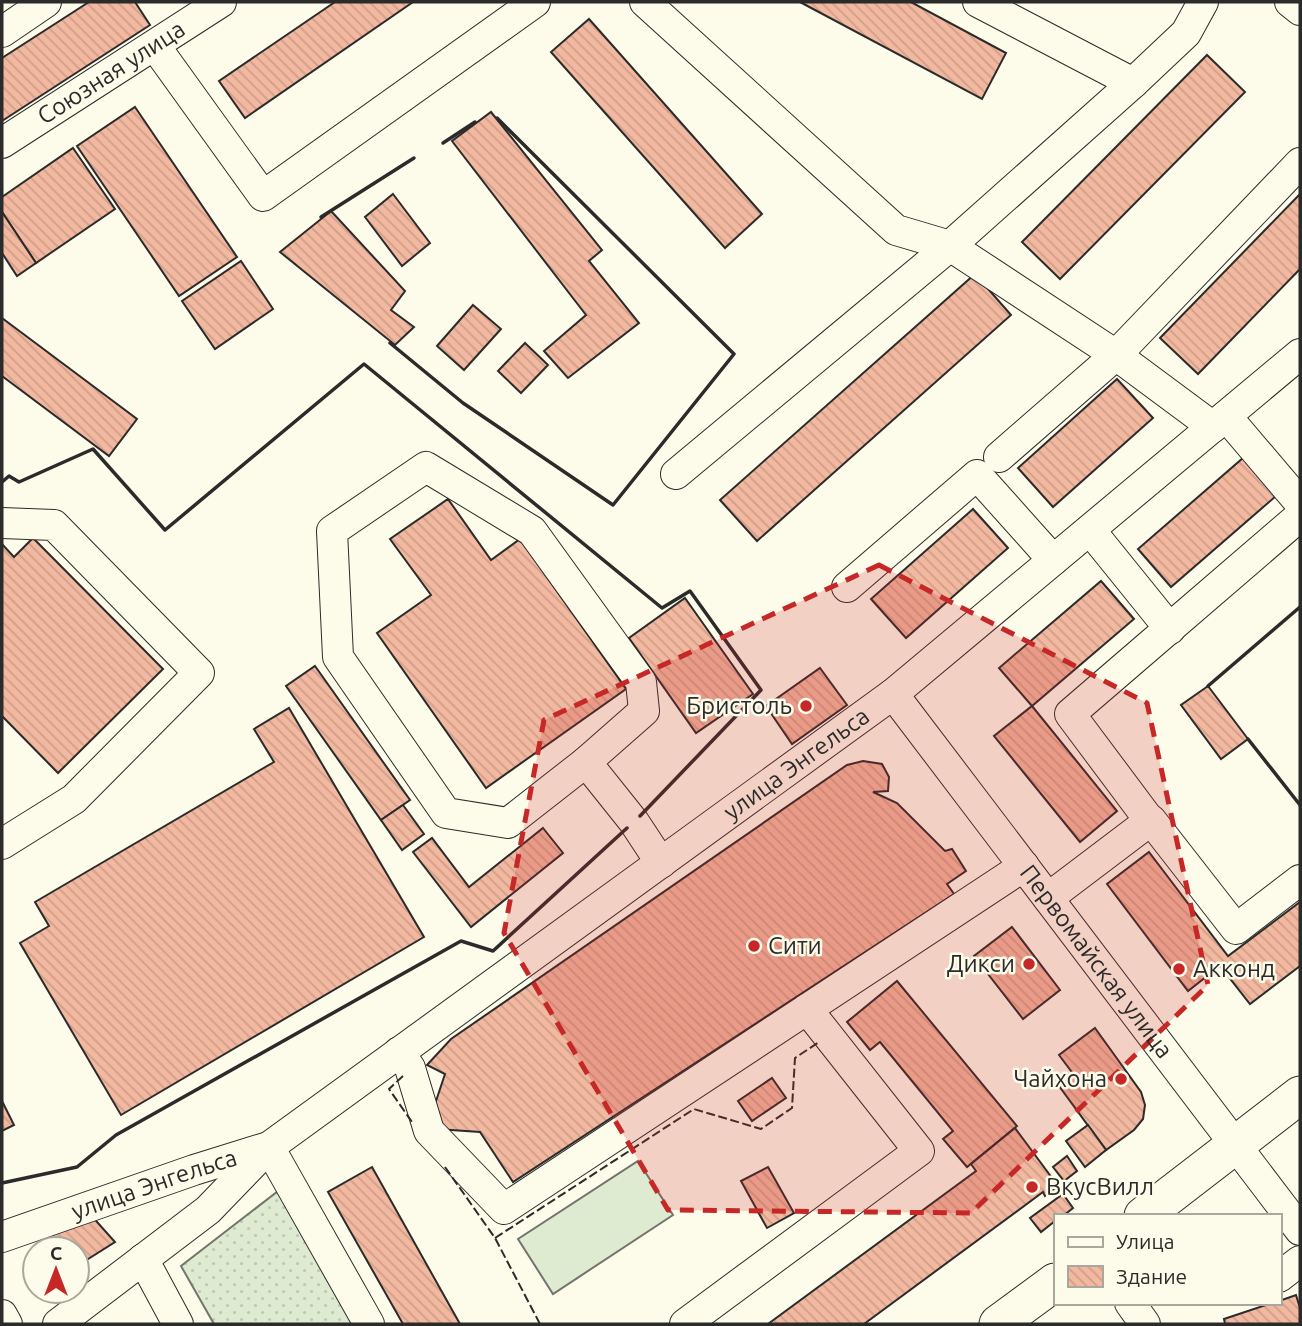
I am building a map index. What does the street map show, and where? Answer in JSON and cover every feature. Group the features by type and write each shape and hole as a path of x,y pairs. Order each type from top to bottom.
{"main road":[{"path":"1146,1214 1300,1095"},
{"path":"998,1324 1054,1283"}],"street":[{"path":"2,32 46,2"},
{"name":"Союзная улица","path":"2,143 222,2"},
{"path":"155,46 263,196 535,2"},
{"path":"645,2 896,230 950,246 1220,422 1300,503"},
{"path":"978,2 1133,83"},
{"path":"676,474 950,246 1133,83 1185,33 1203,2"},
{"path":"1290,2 1300,10"},
{"path":"999,457 1116,355 1300,163"},
{"name":"улица Энгельса","path":"58,1324 208,1210 269,1147 893,694 1300,354"},
{"path":"426,467 532,531 641,682 644,710 586,762 508,823 446,813 338,657 332,531 426,467"},
{"path":"847,587 977,475 1053,560"},
{"path":"1300,516 1070,714 1236,929 1300,880"},
{"path":"2,523 54,525 199,673 74,799 2,844"},
{"path":"1090,530 1170,629"},
{"name":"Первомайская улица","path":"893,694 1236,1145 1290,1202 1300,1230"},
{"path":"586,762 634,822 661,863"},
{"path":"1048,898 1150,821"},
{"path":"399,1052 410,1068 429,1130 504,1209 1024,866"},
{"path":"685,1324 919,1151 807,1009"},
{"path":"269,1147 369,1324"},
{"name":"улица Энгельса","path":"2,1237 194,1170 269,1147"},
{"path":"143,1259 178,1324"},
{"path":"1281,1275 1300,1261"},
{"path":"1131,1305 1145,1324"},
{"path":"2,1315 7,1324"}],"highlighted area":[{"path":"879,565 1147,703 1208,985 971,1213 668,1210 504,933 544,720"}],"green space":[{"path":"638,1161 673,1215 553,1294 518,1239"},
{"path":"282,1188 359,1324 214,1324 181,1266"}],"building":[{"path":"89,2 135,2 150,25 2,121 2,58"},
{"path":"335,2 413,2 245,118 219,81"},
{"path":"800,2 911,2 1006,53 982,99"},
{"path":"589,19 762,214 725,248 551,52"},
{"path":"1207,55 1245,92 1060,279 1022,242"},
{"path":"135,107 237,257 179,296 77,146"},
{"path":"491,112 602,250 589,261 639,323 568,378 544,351 586,315 452,141"},
{"path":"73,148 115,209 36,263 2,212 2,197"},
{"path":"393,194 430,243 402,266 365,217"},
{"path":"1300,194 1300,269 1198,374 1160,338"},
{"path":"331,211 405,291 391,310 414,327 395,345 280,252"},
{"path":"2,212 36,263 17,276 2,253"},
{"path":"241,261 273,309 215,349 182,301"},
{"path":"975,274 1011,315 757,541 720,500"},
{"path":"473,305 501,329 464,370 437,346"},
{"path":"2,318 137,419 109,456 2,376"},
{"path":"525,343 548,365 521,393 498,371"},
{"path":"1117,379 1153,418 1053,507 1018,468"},
{"path":"1243,458 1276,496 1171,587 1138,549"},
{"path":"448,499 491,560 520,539 626,689 486,788 377,633 431,595 390,539"},
{"path":"973,509 1008,548 906,638 871,599"},
{"path":"33,538 163,669 58,773 2,716 2,544 14,557"},
{"path":"1101,581 1134,619 1032,706 999,668"},
{"path":"685,598 753,694 696,733 629,638"},
{"path":"315,666 410,800 381,820 286,686"},
{"name":"Бристоль","path":"820,668 847,705 792,744 766,706"},
{"path":"1208,686 1248,739 1221,759 1181,705"},
{"path":"1032,706 1117,811 1080,842 994,736"},
{"path":"289,708 424,937 121,1115 20,943 49,926 35,902 274,762 254,729"},
{"path":"863,761 882,764 889,777 888,791 873,792 897,803 945,851 952,849 966,871 947,884 954,894 513,1182 480,1132 437,1129 435,1104 445,1074 427,1065 451,1039 847,765"},
{"path":"403,805 424,834 402,850 381,820"},
{"path":"543,828 563,853 471,927 413,852 432,838 469,887"},
{"path":"1149,852 1228,956 1300,902 1300,966 1250,1004 1220,966 1188,991 1107,884"},
{"path":"1012,927 1060,990 1023,1019 974,956"},
{"path":"897,981 1017,1126 967,1167 943,1139 953,1131 880,1042 870,1050 847,1022"},
{"path":"1095,1028 1141,1092 1145,1105 1143,1119 1134,1130 1106,1150 1059,1086 1074,1075 1059,1055"},
{"path":"772,1078 786,1098 752,1121 738,1101"},
{"path":"2,1101 14,1125 2,1131"},
{"path":"1088,1125 1106,1150 1085,1167 1066,1141"},
{"path":"1015,1128 1058,1186 1045,1196 1043,1192 864,1324 768,1324 976,1171 971,1164"},
{"path":"1067,1156 1077,1171 1064,1181 1053,1167"},
{"path":"372,1167 460,1324 403,1324 328,1192"},
{"path":"768,1167 794,1213 767,1228 741,1181"},
{"path":"1063,1194 1073,1208 1066,1214 1054,1214 1054,1222 1041,1232 1030,1218"},
{"path":"89,1213 115,1242 91,1257 91,1235 49,1234"},
{"path":"1296,1295 1300,1308 1300,1324 1225,1324 1224,1319 1266,1305 1281,1305 1281,1300"}],"fence":[{"path":"495,1238 694,1109 761,1129 792,1108 795,1058 819,1042"},
{"path":"403,1076 389,1089 412,1122"},
{"path":"445,1167 495,1238 540,1324"}],"wall":[{"path":"390,343 463,403 613,505 734,354 497,118"},
{"path":"443,143 475,122"},
{"path":"321,217 414,158"},
{"path":"2,482 9,476 19,482 93,449 165,530 364,364 662,608 690,591 761,690 640,816"},
{"path":"1208,686 1300,607"},
{"path":"1248,739 1300,805"},
{"path":"2,1183 77,1167 116,1135 461,941 493,951 627,828"}],"place":[{"name":"Бристоль","path":"806,706"},
{"name":"Сити","path":"754,946"},
{"name":"Дикси","path":"1029,964"},
{"name":"Акконд","path":"1179,969"},
{"name":"Чайхона","path":"1121,1079"},
{"name":"ВкусВилл","path":"1032,1187"}]}
